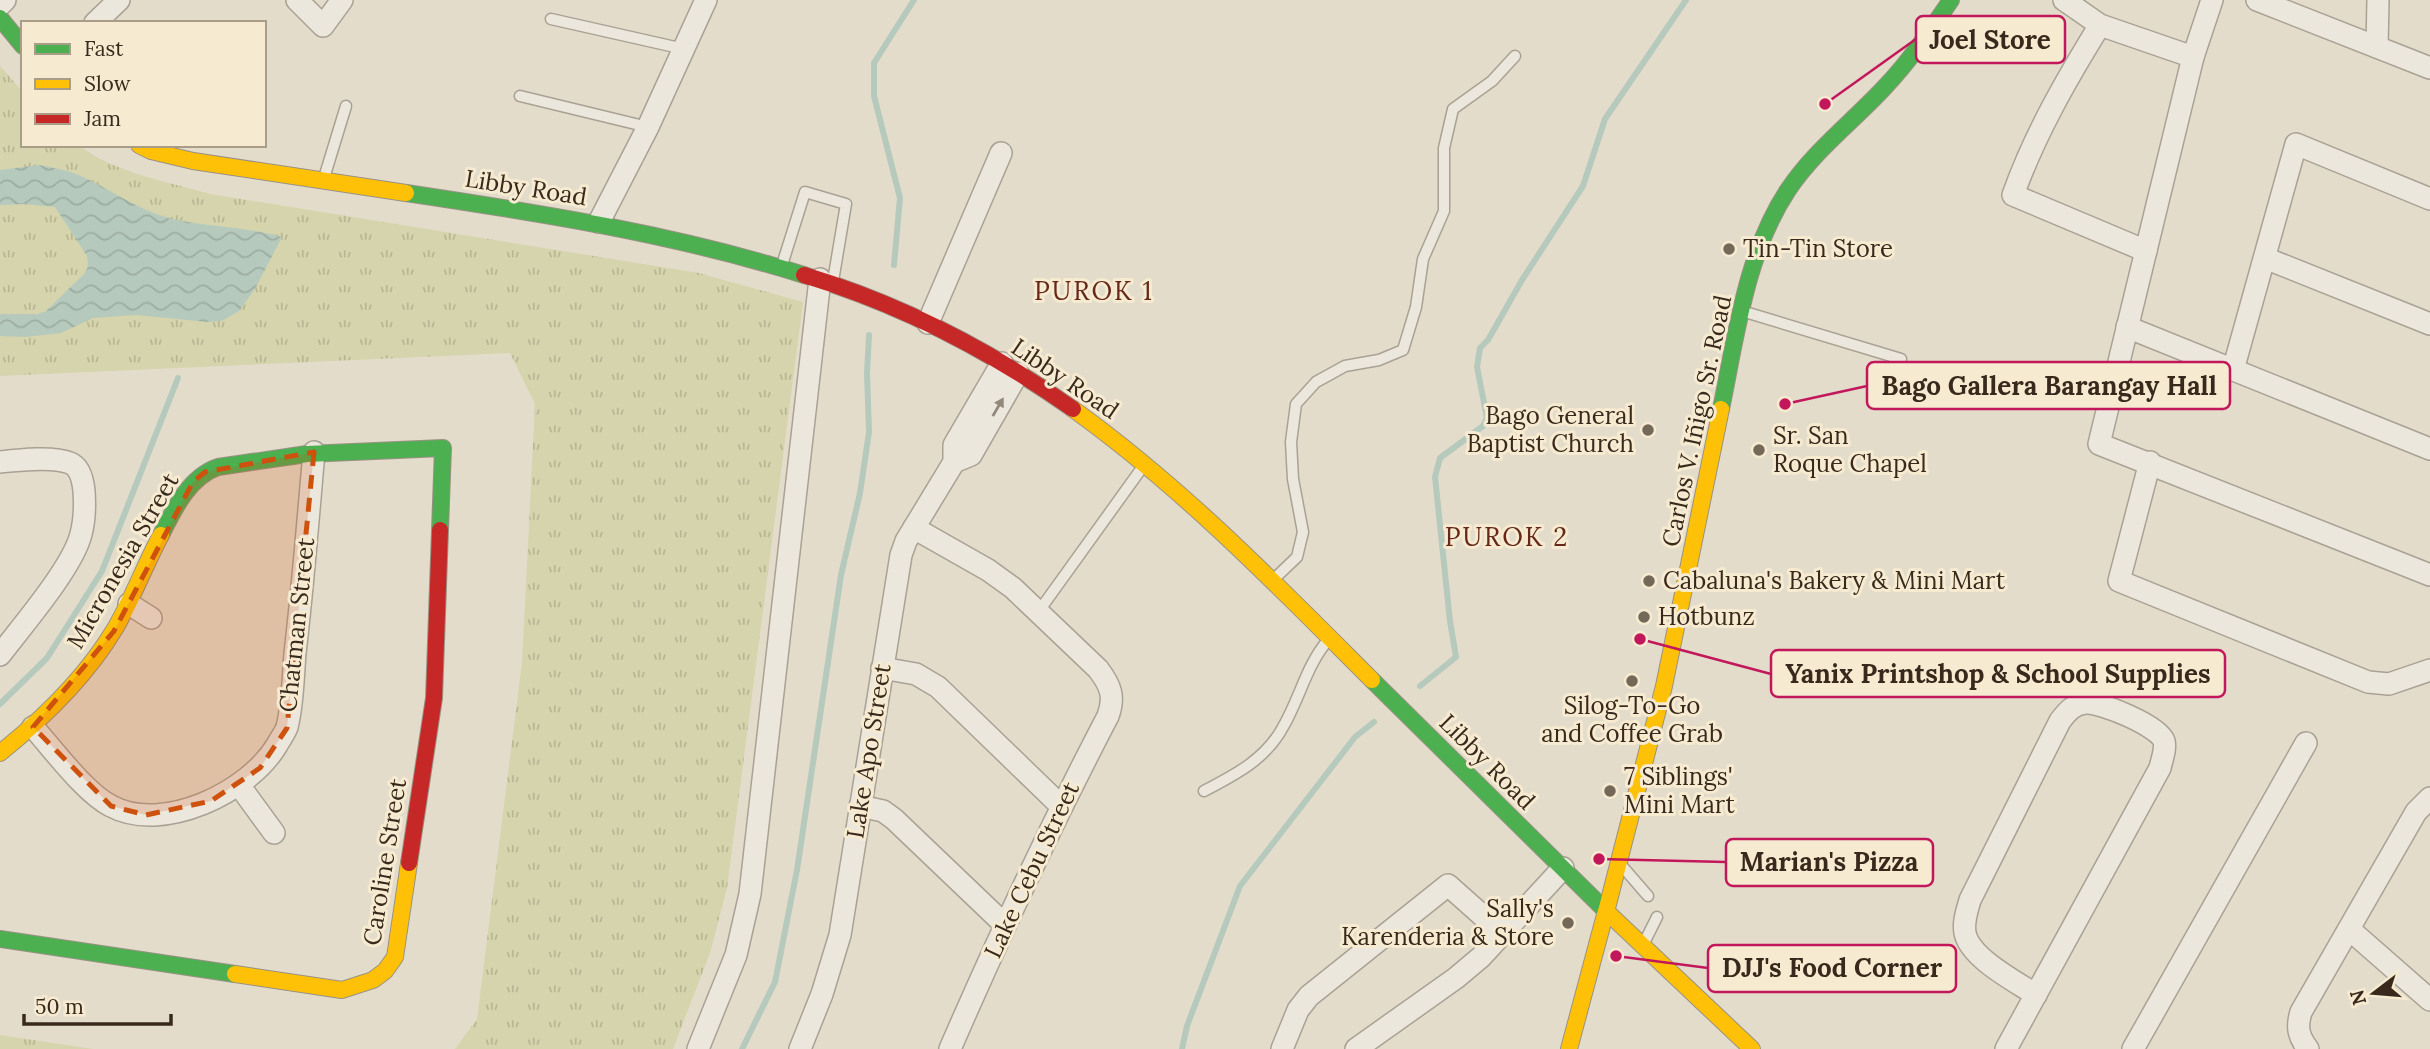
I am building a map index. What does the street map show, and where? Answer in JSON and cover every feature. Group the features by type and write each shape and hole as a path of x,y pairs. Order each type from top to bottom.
{"main road":[{"name":"Carlos V. Iñigo Sr. Road","path":"1569,1049 1671,663 1743,311 1764,238 1788,187 1809,159 1903,66 1951,0"},
{"path":"0,18 21,44"},
{"name":"Libby Road","path":"143,147 193,161 599,222 724,249 826,281 928,323 1010,368 1079,413 1194,505 1606,911 1752,1049"},
{"name":"Micronesia Street","path":"0,753 33,727 65,695 114,631 177,503 193,482 205,472 237,463 313,452 443,448"},
{"name":"Caroline Street","path":"0,939 342,990 361,987 376,980 387,970 395,957 434,698 443,448"}],"street":[{"path":"0,5 5,0"},
{"path":"97,21 119,0"},
{"path":"297,0 323,26 342,0"},
{"path":"599,222 648,127 706,0"},
{"path":"2064,0 2100,25 2193,57"},
{"path":"2212,0 2193,57 2099,444 2430,575"},
{"path":"2257,0 2430,68"},
{"path":"2376,47 2378,0"},
{"path":"2100,25 2044,119 2013,195 2146,251"},
{"path":"2233,370 2297,144 2430,199"},
{"path":"928,323 1001,153"},
{"path":"2265,258 2430,324"},
{"path":"698,1049 736,955 750,894 826,281"},
{"path":"2127,327 2430,449"},
{"name":"Lake Apo Street","path":"800,1049 833,964 840,935 901,555 954,462 971,455 1010,368"},
{"name":"Chatman Street","path":"33,727 93,793 111,806 146,815 178,811 211,801 261,768 287,728 313,452"},
{"path":"0,462 34,459 71,463 79,471 84,486 85,510 81,536 72,556 0,655"},
{"path":"2150,462 2119,581 2368,682 2389,684 2430,670"},
{"path":"914,528 988,570 1039,611"},
{"path":"129,604 151,618"},
{"name":"Lake Cebu Street","path":"950,1049 1004,925 1113,703 1112,692 1098,669 1039,611"},
{"path":"882,668 916,674 938,687 1061,806"},
{"path":"2006,1049 2036,995 2160,768 2164,753 2165,743 2155,729 2088,702 2067,711 2060,721 1970,900 1964,919 1965,934 1971,948 2036,995"},
{"path":"2133,1049 2306,743"},
{"path":"239,785 274,833"},
{"path":"2303,1040 2297,1022 2301,1013 2416,813 2430,798"},
{"path":"860,806 883,811 894,819 1004,925"},
{"path":"1356,1049 1456,978 1503,934 1563,868"},
{"path":"1282,1049 1298,1010 1309,996 1448,884 1503,934"},
{"path":"2349,929 2430,1000"}],"lane":[{"path":"551,19 684,49"},
{"path":"1272,581 1297,557 1303,532 1293,479 1291,442 1296,404 1316,382 1345,366 1379,360 1403,350 1416,307 1423,259 1444,211 1444,148 1453,109 1492,81 1515,56"},
{"path":"520,96 648,127"},
{"path":"323,181 346,106"},
{"path":"782,267 805,192 846,204 826,281"},
{"path":"1743,311 1901,359"},
{"path":"1039,611 1145,464"},
{"path":"1204,791 1232,777 1259,758 1273,744 1284,726 1308,667 1329,638"},
{"path":"1619,863 1648,896"},
{"path":"1643,945 1657,917"}],"highlighted area":[{"path":"314,452 287,728 260,768 211,801 146,815 111,806 33,727 114,631 193,482 205,472"}],"green space":[{"path":"0,66 21,90 21,147 82,147 124,169 210,194 699,273 803,302 727,888 710,953 673,1049 455,1049 477,1019 522,663 535,404 510,353 0,376"},
{"path":"0,1035 93,1049 0,1049"}],"water":[{"path":"39,165 82,177 159,215 282,237 255,289 239,311 222,321 137,315 93,318 61,333 25,337 0,336 0,314 38,314 46,311 85,273 88,266 87,256 55,207 0,205 0,170"}],"waterway":[{"path":"894,265 900,198 874,96 874,63 914,0"},
{"path":"1420,686 1456,657 1435,477 1440,458 1483,426 1487,418 1477,367 1480,348 1488,340 1522,280 1583,186 1605,119 1686,0"},
{"path":"742,1049 775,982 797,870 841,575 860,493 869,432 869,335"},
{"path":"0,704 47,658 102,571 178,378"},
{"path":"1182,1049 1187,1026 1240,886 1355,737 1374,722"}],"traffic: fast":[{"path":"1721,409 1752,268 1762,241 1788,190 1821,150 1893,79 1951,0"},
{"path":"0,18 21,44"},
{"path":"406,193 656,236 804,275"},
{"path":"161,535 191,486 218,467 307,454 443,448 440,530"},
{"path":"1372,680 1606,911 1607,908"},
{"path":"0,939 235,974"}],"traffic: slow":[{"path":"143,147 193,161 406,193"},
{"path":"1073,409 1114,439 1191,504 1265,573 1372,680"},
{"path":"1607,908 1664,686 1721,409"},
{"path":"0,753 49,710 105,645 161,535"},
{"path":"235,974 342,990 373,980 385,971 395,957 409,863"},
{"path":"1569,1049 1606,911 1752,1049"}],"traffic: jam":[{"path":"804,275 875,300 944,331 1010,368 1073,409"},
{"path":"409,863 434,698 440,530"}],"place":[{"name":"Joel Store","path":"1825,104"},
{"name":"Tin-Tin Store","path":"1729,249"},
{"name":"Bago Gallera Barangay Hall","path":"1785,404"},
{"name":"Bago General Baptist Church","path":"1648,430"},
{"name":"Sr. San Roque Chapel","path":"1759,450"},
{"name":"Cabaluna's Bakery & Mini Mart","path":"1649,581"},
{"name":"Hotbunz","path":"1644,617"},
{"name":"Yanix Printshop & School Supplies","path":"1640,639"},
{"name":"Silog-To-Go and Coffee Grab","path":"1632,681"},
{"name":"7 Siblings' Mini Mart","path":"1610,791"},
{"name":"Marian's Pizza","path":"1599,859"},
{"name":"Sally's Karenderia & Store","path":"1568,923"},
{"name":"DJJ's Food Corner","path":"1616,956"}],"district":[{"name":"PUROK 1","path":"1094,291"},
{"name":"PUROK 2","path":"1507,537"}]}
